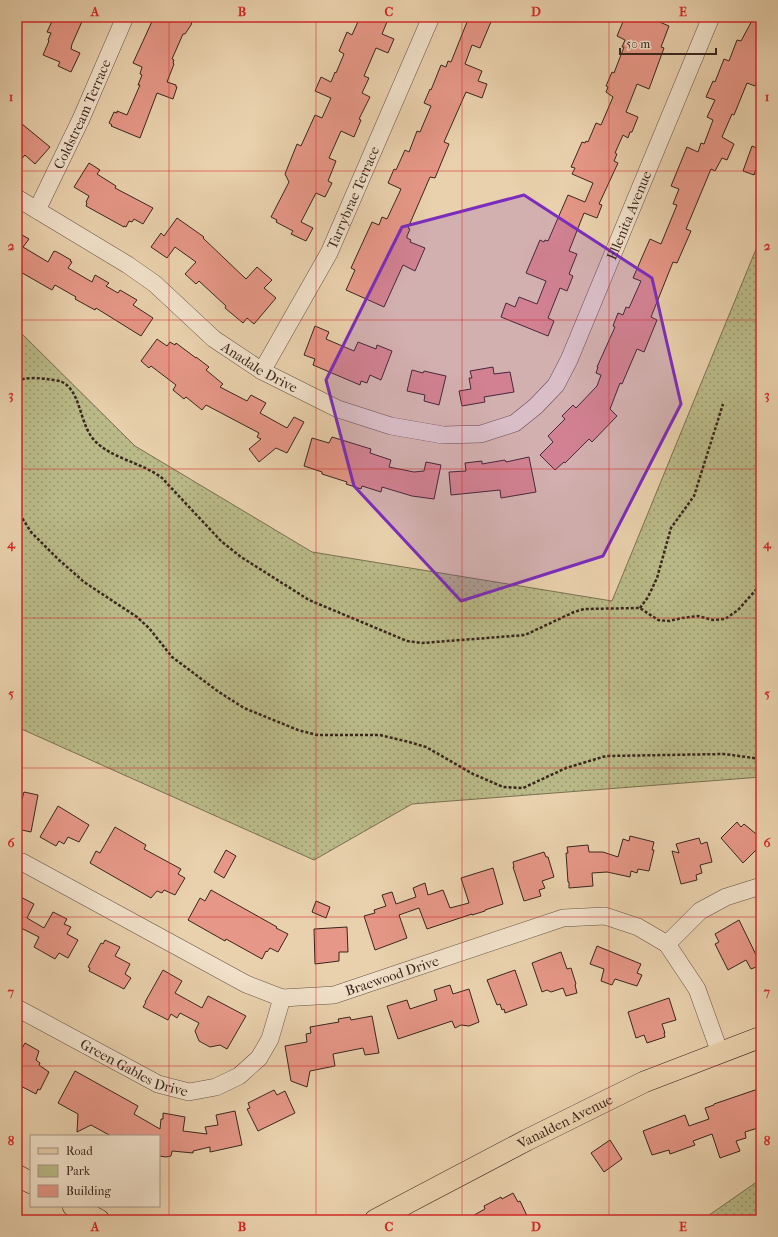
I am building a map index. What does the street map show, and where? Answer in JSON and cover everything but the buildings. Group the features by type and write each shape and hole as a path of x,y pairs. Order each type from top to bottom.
{"main road":[{"name":"Vanalden Avenue","path":"375,1220 527,1140 644,1082 761,1037"},
{"path":"17,1175 30,1182"},
{"path":"75,1207 99,1220"}],"street":[{"name":"Coldstream Terrace","path":"37,210 81,119 125,17"},
{"name":"Tarrybrae Terrace","path":"262,371 330,253 431,17"},
{"name":"Ellenita Avenue","path":"536,406 556,384 569,360 711,17"},
{"name":"Anadale Drive","path":"17,198 128,265 154,284 214,339 262,371 338,409 391,426 443,435 481,434 515,423 536,406"},
{"name":"Braewood Drive","path":"17,861 29,866 246,984 282,998 334,995 563,918 605,916 638,927 667,944 697,989 720,1053"},
{"path":"667,944 700,911 726,897 761,886"},
{"name":"Green Gables Drive","path":"17,1008 158,1084 189,1092 216,1087 239,1076 259,1058 270,1039 282,998"}],"path":[{"path":"17,380 42,379 66,384 76,396 78,408 86,427 94,440 124,460 153,471 162,478 221,541 241,557 309,600 407,641 422,643 525,635 574,612 584,610 640,608 658,620 669,622 682,618 698,616 713,620 724,619 738,610 761,584"},
{"path":"640,608 648,597 657,578 671,528 694,496 723,404"},
{"path":"17,510 31,532 58,560 84,582 137,618 148,628 172,657 219,692 244,708 298,730 317,735 380,736 409,742 426,747 473,774 503,786 523,788 566,768 606,756 724,754 761,759"}],"highlighted area":[{"path":"524,195 652,278 681,404 603,556 461,601 354,486 326,380 402,227"}],"green space":[{"path":"761,237 761,777 412,804 314,860 17,727 17,329 135,446 312,552 612,601"},
{"path":"761,1179 761,1220 702,1220"}]}
